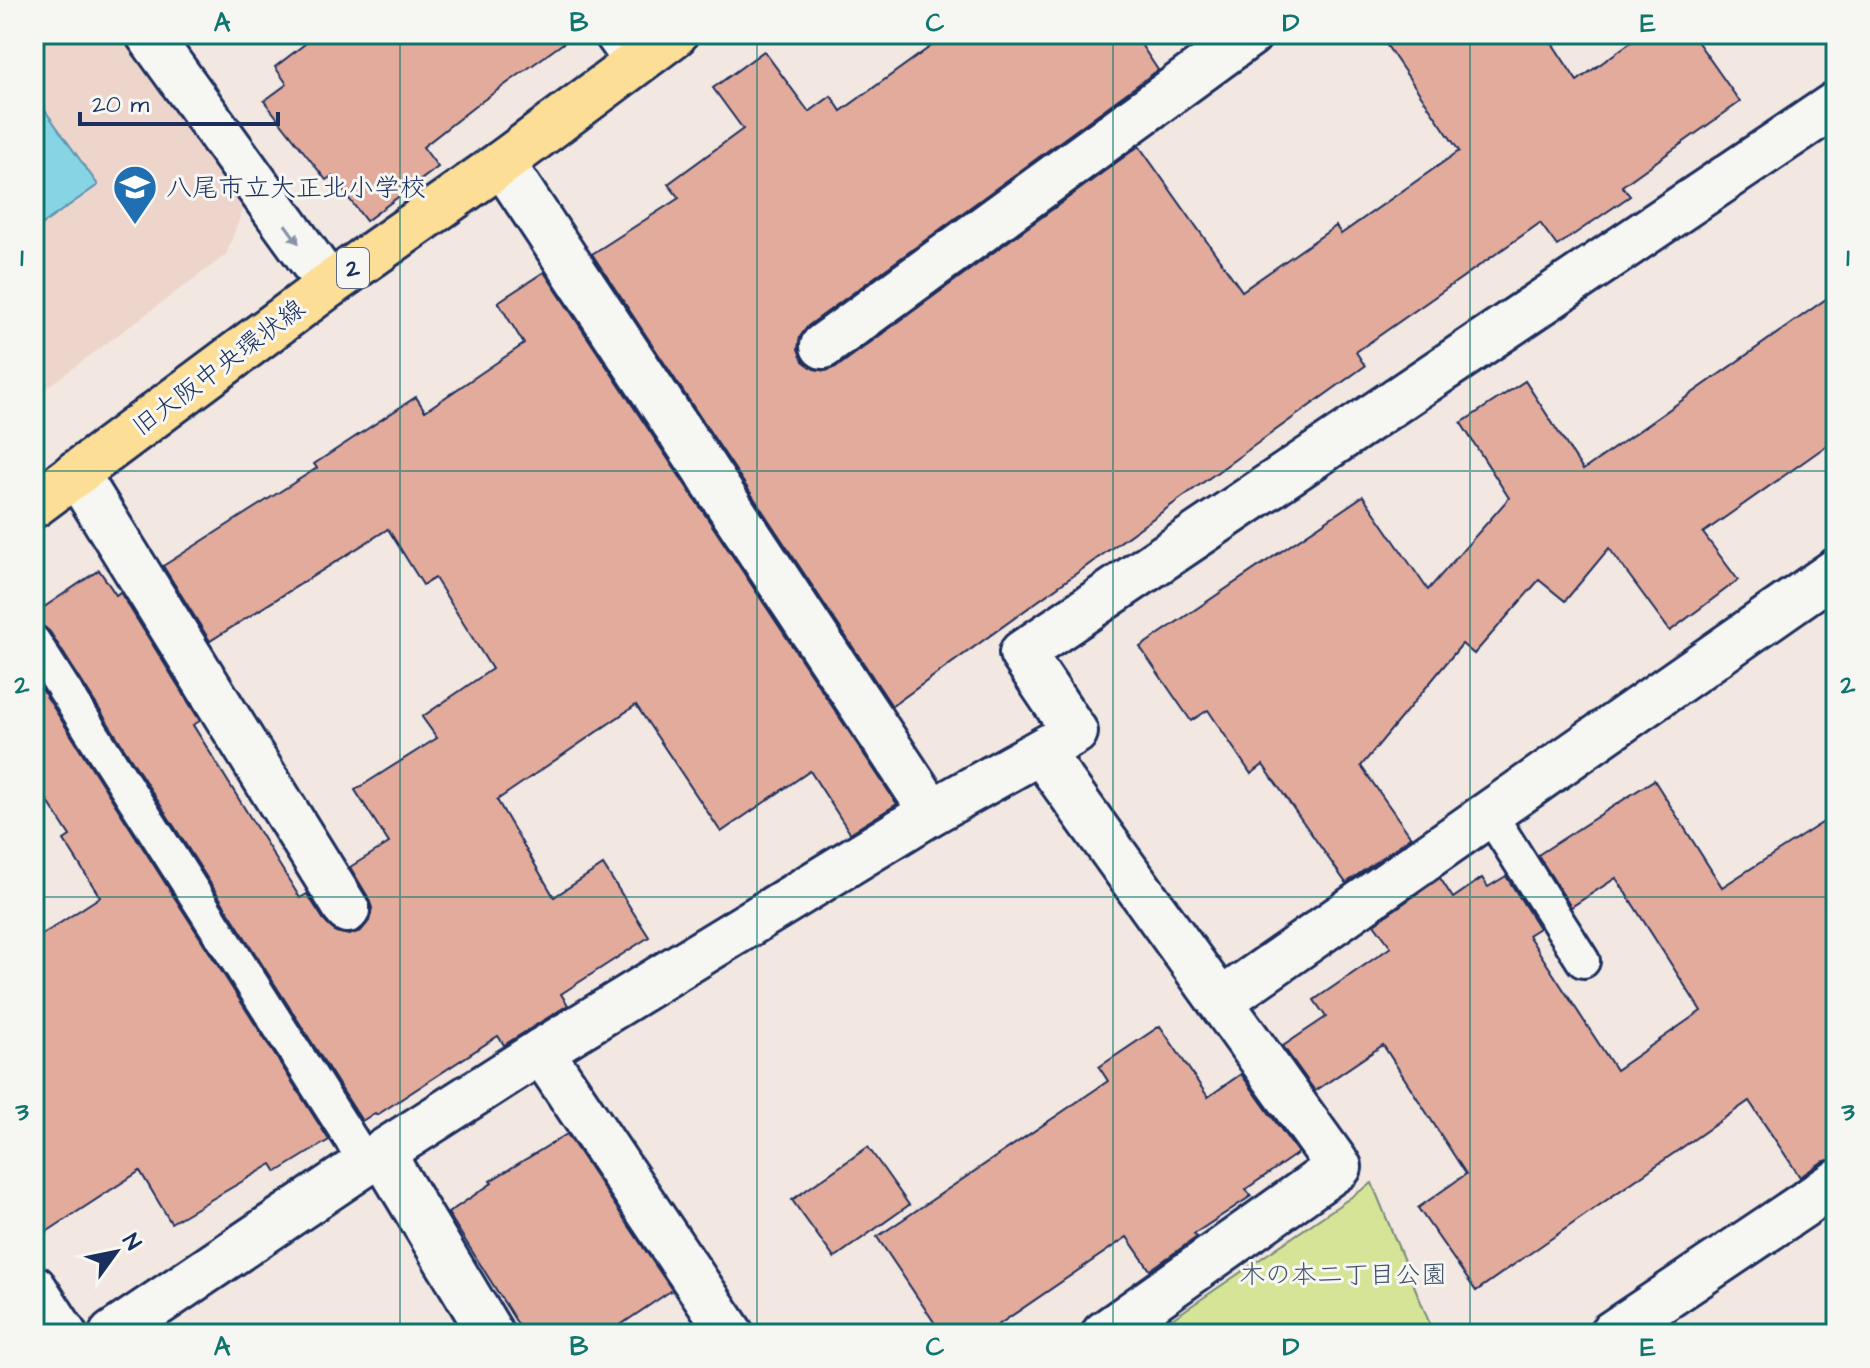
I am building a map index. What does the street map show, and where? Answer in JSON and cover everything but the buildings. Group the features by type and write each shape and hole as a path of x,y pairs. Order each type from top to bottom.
{"main road":[{"name":"旧大阪中央環状線","path":"34,505 329,285 502,163 622,50 675,34"}],"street":[{"path":"148,34 329,285"},
{"path":"823,346 1250,34"},
{"path":"112,1334 374,1158 541,1051 932,812 1075,732 1022,653 1836,104"},
{"path":"502,163 932,812"},
{"path":"76,473 347,910"},
{"path":"1221,1001 1836,571"},
{"path":"1041,752 1339,1167 1104,1334"},
{"path":"541,1051 731,1334"},
{"path":"374,1158 491,1334"},
{"path":"1611,1334 1836,1183"},
{"path":"34,1288 64,1334"}],"lane":[{"path":"34,642 374,1158"},
{"path":"1489,813 1583,961"}],"shaded area":[{"name":"八尾市立大正北小学校","path":"34,34 127,34 247,198 226,255 34,397"}],"green space":[{"name":"木の本二丁目公園","path":"1372,1183 1434,1334 1150,1334"}],"water":[{"path":"34,95 98,185 34,230"}],"place":[{"name":"八尾市立大正北小学校","path":"135,226"}]}
